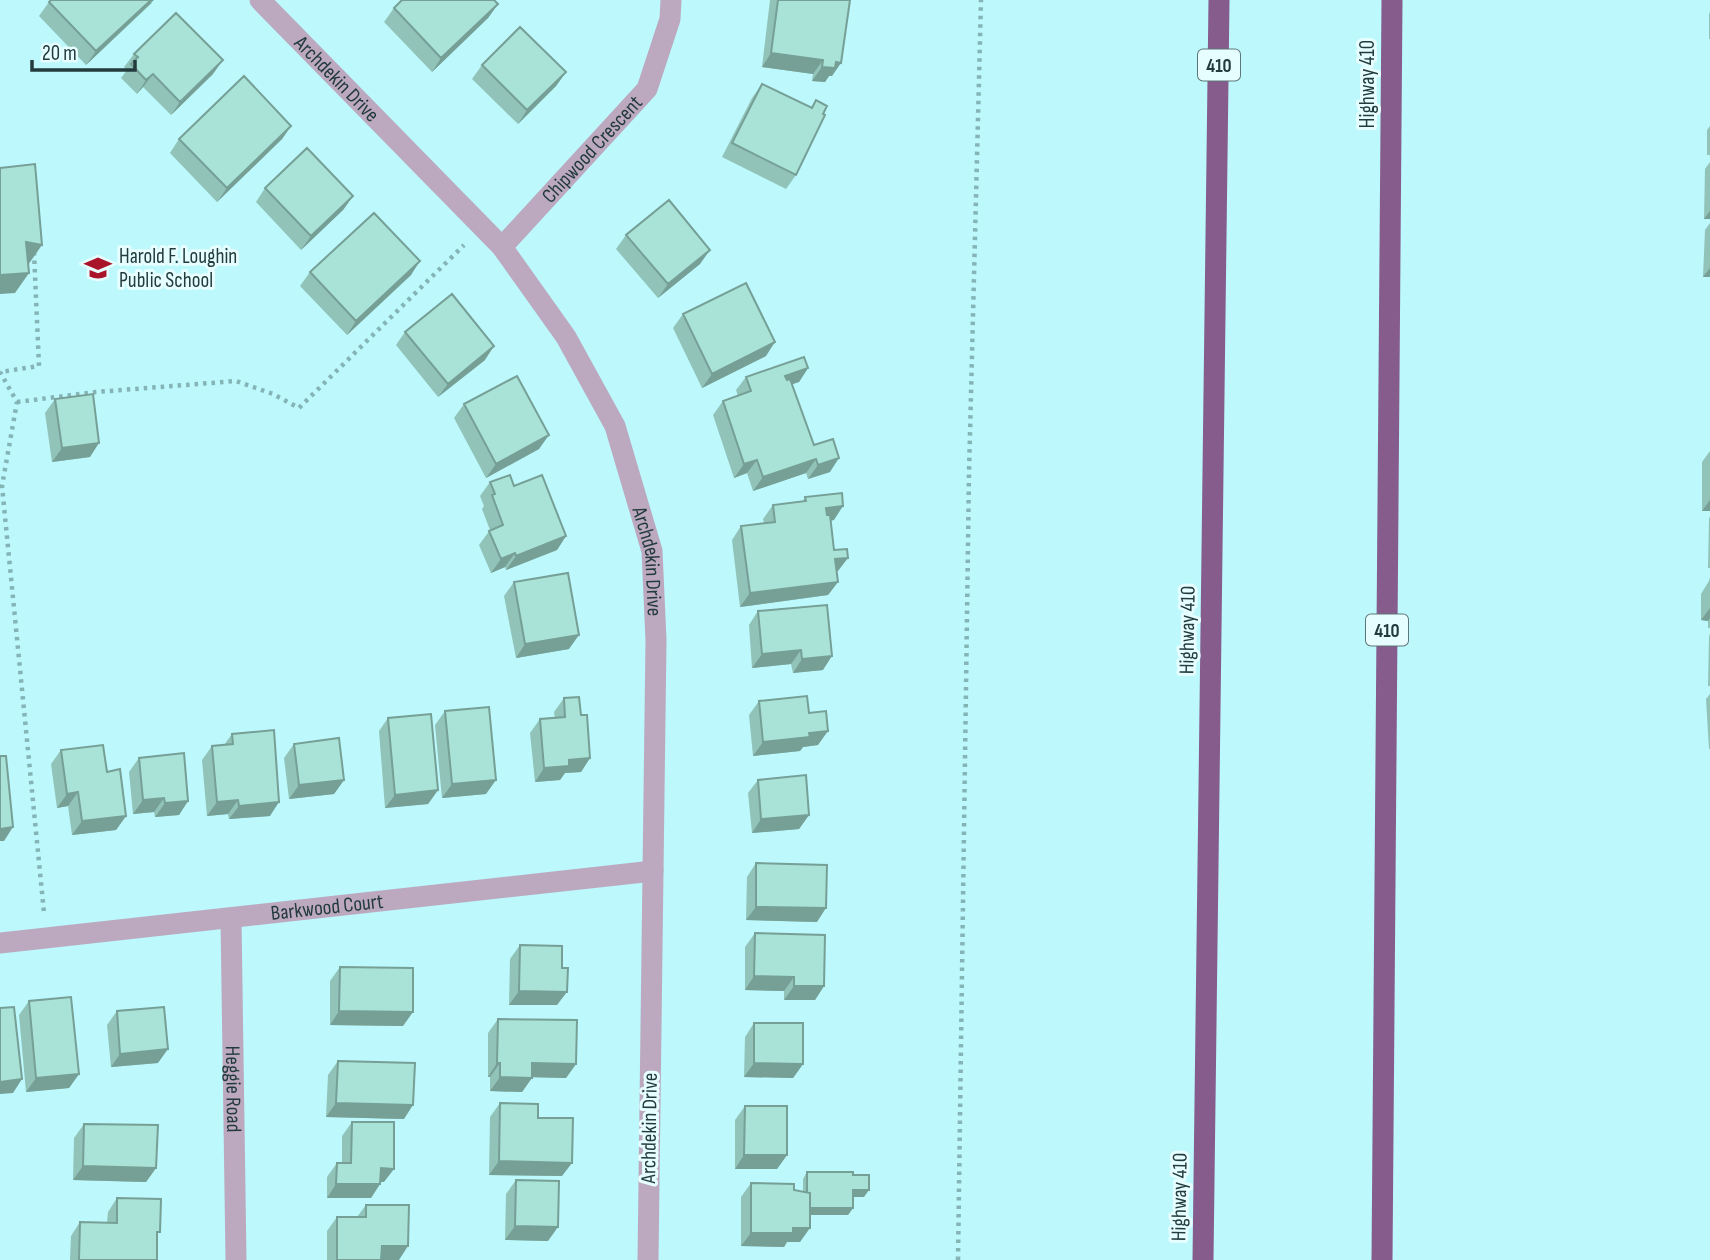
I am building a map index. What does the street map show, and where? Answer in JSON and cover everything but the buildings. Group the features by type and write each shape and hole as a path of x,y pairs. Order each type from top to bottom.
{"highway":[{"name":"Highway 410","path":"1203,1260 1219,0"},
{"name":"Highway 410","path":"1382,1260 1392,0"}],"street":[{"name":"Archdekin Drive","path":"260,0 502,247 566,337 615,426 653,551 656,640 648,1260"},
{"name":"Chipwood Crescent","path":"502,247 647,89 670,19 671,0"},
{"name":"Barkwood Court","path":"0,943 653,872"},
{"name":"Heggie Road","path":"231,919 236,1260"}],"path":[{"path":"958,1260 969,473 981,0"},
{"path":"17,402 96,392 236,381 273,394 299,408 482,227"},
{"path":"34,246 39,366 0,372 17,402 2,486 47,939"}],"place":[{"name":"Harold F. Loughin Public School","path":"98,268"}]}
